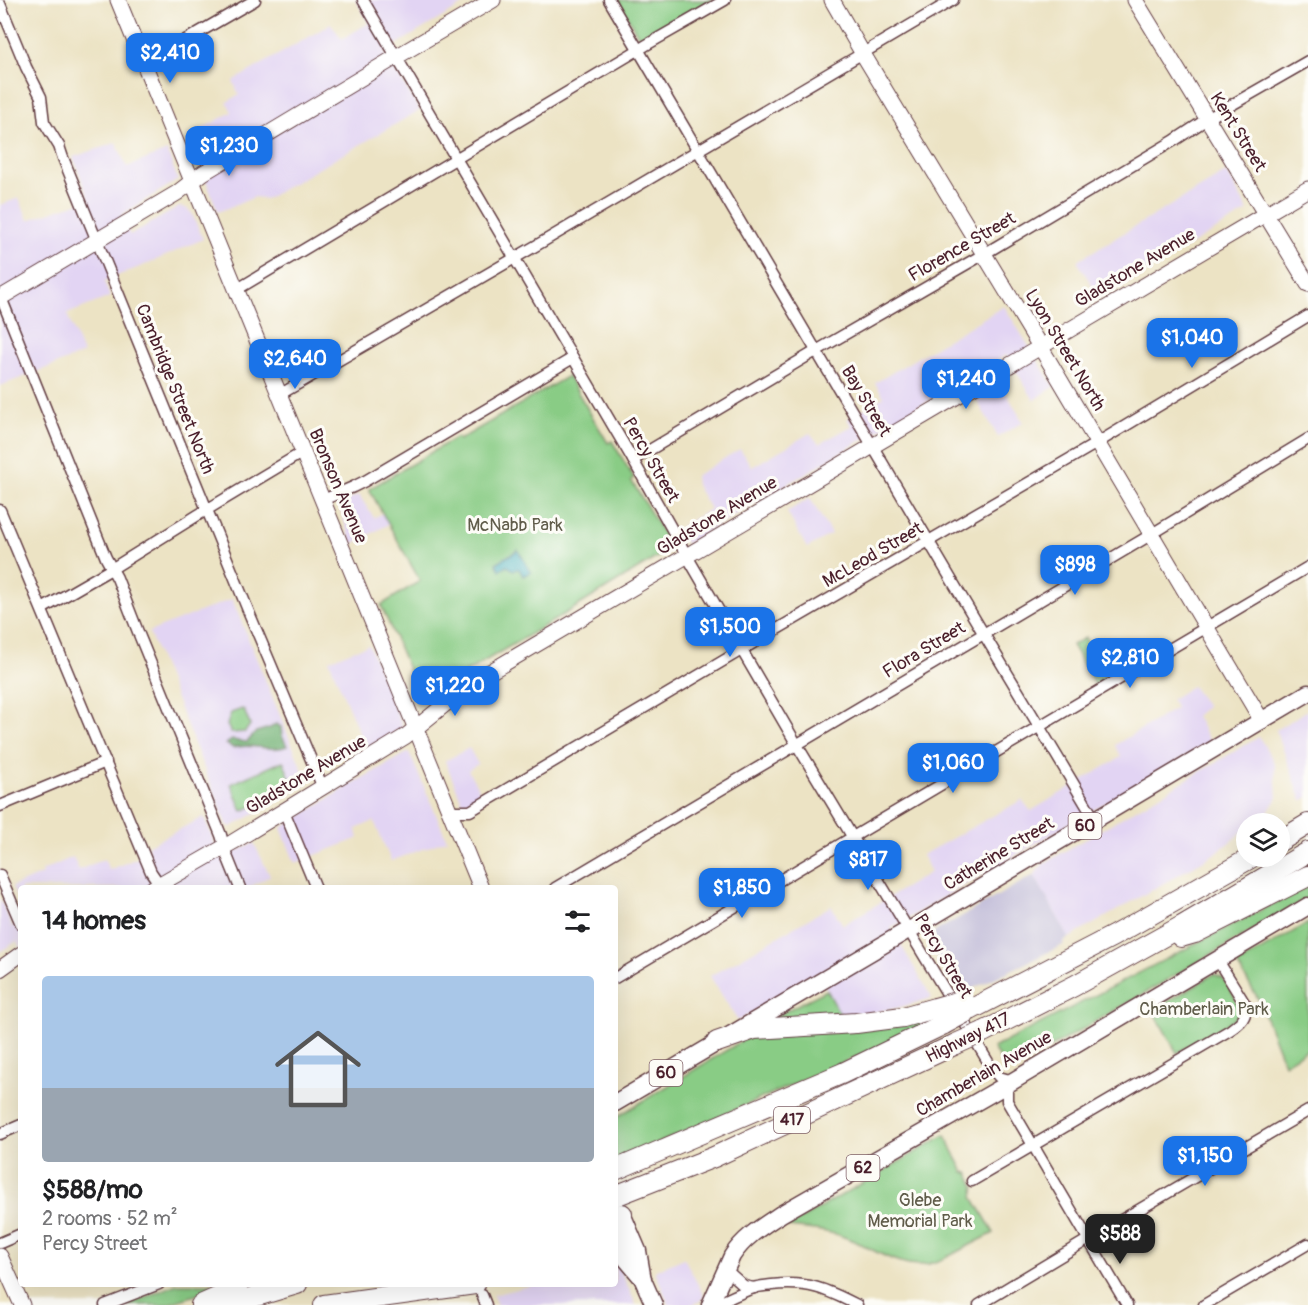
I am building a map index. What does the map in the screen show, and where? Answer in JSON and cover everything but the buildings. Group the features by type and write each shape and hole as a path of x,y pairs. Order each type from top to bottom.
{"highway":[{"path":"1290,836 1308,824"},
{"name":"Highway 417","path":"620,1199 982,1032 1074,986 1308,852"},
{"name":"417","path":"618,1169 843,1074 939,1016 1035,976 1113,936 1236,867"},
{"path":"1125,957 1195,933 1308,876"},
{"path":"717,1042 754,1029 939,1016"},
{"path":"618,1238 622,1232 620,1199"},
{"path":"201,1305 244,1287"},
{"path":"226,1305 287,1287"},
{"path":"310,1305 367,1287"},
{"path":"324,1305 361,1299 481,1295"}],"main road":[{"name":"Bronson Avenue","path":"118,0 480,885"},
{"path":"0,297 177,193 192,180 493,0"},
{"name":"Lyon Street North","path":"832,0 1262,721"},
{"name":"Kent Street","path":"1134,0 1308,284"},
{"name":"Gladstone Avenue","path":"161,885 398,741 477,680 1308,189"},
{"name":"Catherine Street","path":"618,1100 1308,693"},
{"name":"Chamberlain Avenue","path":"710,1305 736,1248 751,1234 1308,906"},
{"path":"0,969 18,956"},
{"path":"620,1199 638,1251 643,1280 654,1305"},
{"path":"618,1244 632,1268 643,1280"},
{"path":"0,1256 22,1305"}],"street":[{"path":"144,64 255,0"},
{"name":"Percy Street","path":"363,0 633,460 905,932 993,1070 1005,1085 1003,1104 1012,1110 1126,1305"},
{"name":"Bay Street","path":"609,0 1095,820"},
{"path":"236,290 725,0"},
{"path":"279,395 953,0"},
{"name":"Cambridge Street North","path":"0,4 41,97 44,122 59,146 206,510 323,788"},
{"name":"Florence Street","path":"633,460 1308,61"},
{"path":"0,297 101,547 113,568 221,835 239,885"},
{"name":"McLeod Street","path":"450,811 470,812 742,650 1098,443 1308,316"},
{"path":"323,500 365,481 573,358"},
{"name":"Flora Street","path":"560,885 1308,439"},
{"path":"42,609 303,452"},
{"path":"0,510 157,885"},
{"path":"618,976 1308,567"},
{"path":"0,806 106,762"},
{"path":"284,811 315,885"},
{"path":"0,875 18,917"},
{"path":"972,1181 1230,1030 1243,1020 1246,1012 1245,1004 1216,959"},
{"path":"979,1305 1308,1111"},
{"path":"0,1134 18,1126"},
{"path":"0,1243 18,1235"},
{"path":"1204,1305 1308,1244"},
{"path":"725,1269 744,1286 754,1288"},
{"path":"715,1305 754,1288 786,1284 809,1285 831,1292 857,1305"},
{"path":"105,1305 151,1287"}],"shaded area":[{"path":"356,0 471,0 384,52 420,110 266,199 255,197 218,212 189,136 232,112 227,102 239,95 233,81 331,24 342,39 369,23"},
{"path":"116,143 127,167 167,151 178,180 121,215 130,235 179,207 191,212 203,239 104,281 110,297 67,314 83,354 0,386 0,205 19,198 28,220 89,199 73,157"},
{"path":"1227,172 1248,211 1100,298 1077,261"},
{"path":"1004,306 1054,387 1034,400 1006,355 686,544 679,528 710,509 696,485 695,476 740,449 752,467 810,433 819,444 852,426 847,419 884,397 875,383"},
{"path":"1001,384 1023,422 998,437 976,399"},
{"path":"359,495 374,518 383,513 389,524 352,544 339,506 340,503"},
{"path":"810,498 831,534 807,548 787,512"},
{"path":"232,599 307,784 231,827 227,825 149,632"},
{"path":"369,645 403,728 366,749 329,660"},
{"path":"1192,686 1207,706 1196,716 1210,742 891,928 932,998 897,1008 842,1018 818,973 738,1021 710,976 831,906 843,925 931,872 922,855 1022,800 1031,811 1121,757 1115,745 1176,708 1171,699"},
{"path":"1308,710 1308,797 1302,801 1276,730"},
{"path":"1259,737 1272,758 1275,766 1277,798 1268,812 1236,813 1236,837 1216,853 1069,938 1034,875 1043,864"},
{"path":"469,748 478,764 468,770 482,795 463,804 445,761"},
{"path":"409,752 447,840 391,861 374,821 356,829 359,838 295,863 281,828"},
{"path":"204,817 221,859 254,843 270,876 254,885 18,885 18,900 12,887 73,857 79,870 104,859 109,870 150,853 147,846"},
{"path":"1034,875 1069,938 1064,941 1063,945 960,993 927,941 929,935"},
{"path":"0,898 12,926 8,928 18,924 18,944 17,941 0,952"},
{"path":"684,1258 704,1296 692,1305 669,1305 655,1271"},
{"path":"618,1264 636,1305 497,1305 493,1295 526,1287 618,1287"}],"green space":[{"path":"618,0 713,0 644,40 640,39"},
{"name":"McNabb Park","path":"568,376 608,443 612,441 634,478 631,480 672,548 425,698 419,695 381,605 420,581 369,489 457,437 459,440"},
{"path":"1085,638 1107,678 1095,685 1072,645"},
{"path":"242,709 250,725 245,732 231,733 227,725 231,713"},
{"path":"276,724 281,727 287,746 233,748 226,744 232,740 247,742 256,732"},
{"path":"283,761 294,788 242,811 231,784"},
{"path":"1308,886 1308,898 1012,1070 1004,1067 993,1048"},
{"name":"Chamberlain Park","path":"1308,923 1308,1049 1284,1064 1259,1000 1237,964"},
{"name":"Chamberlain Park","path":"1214,974 1223,978 1236,999 1240,1011 1234,1020 1177,1053 1153,1010"},
{"path":"827,990 842,1018 761,1023"},
{"path":"936,1011 941,1020 618,1161 618,1116 758,1031"},
{"name":"Glebe Memorial Park","path":"945,1135 964,1172 968,1173 975,1187 973,1197 994,1233 938,1261 923,1265 899,1262 835,1234 787,1227"},
{"path":"170,1287 212,1287 212,1290 164,1305 126,1305"}],"water":[{"path":"518,550 531,572 523,576 519,569 513,570 507,566 500,570 496,563"}]}
